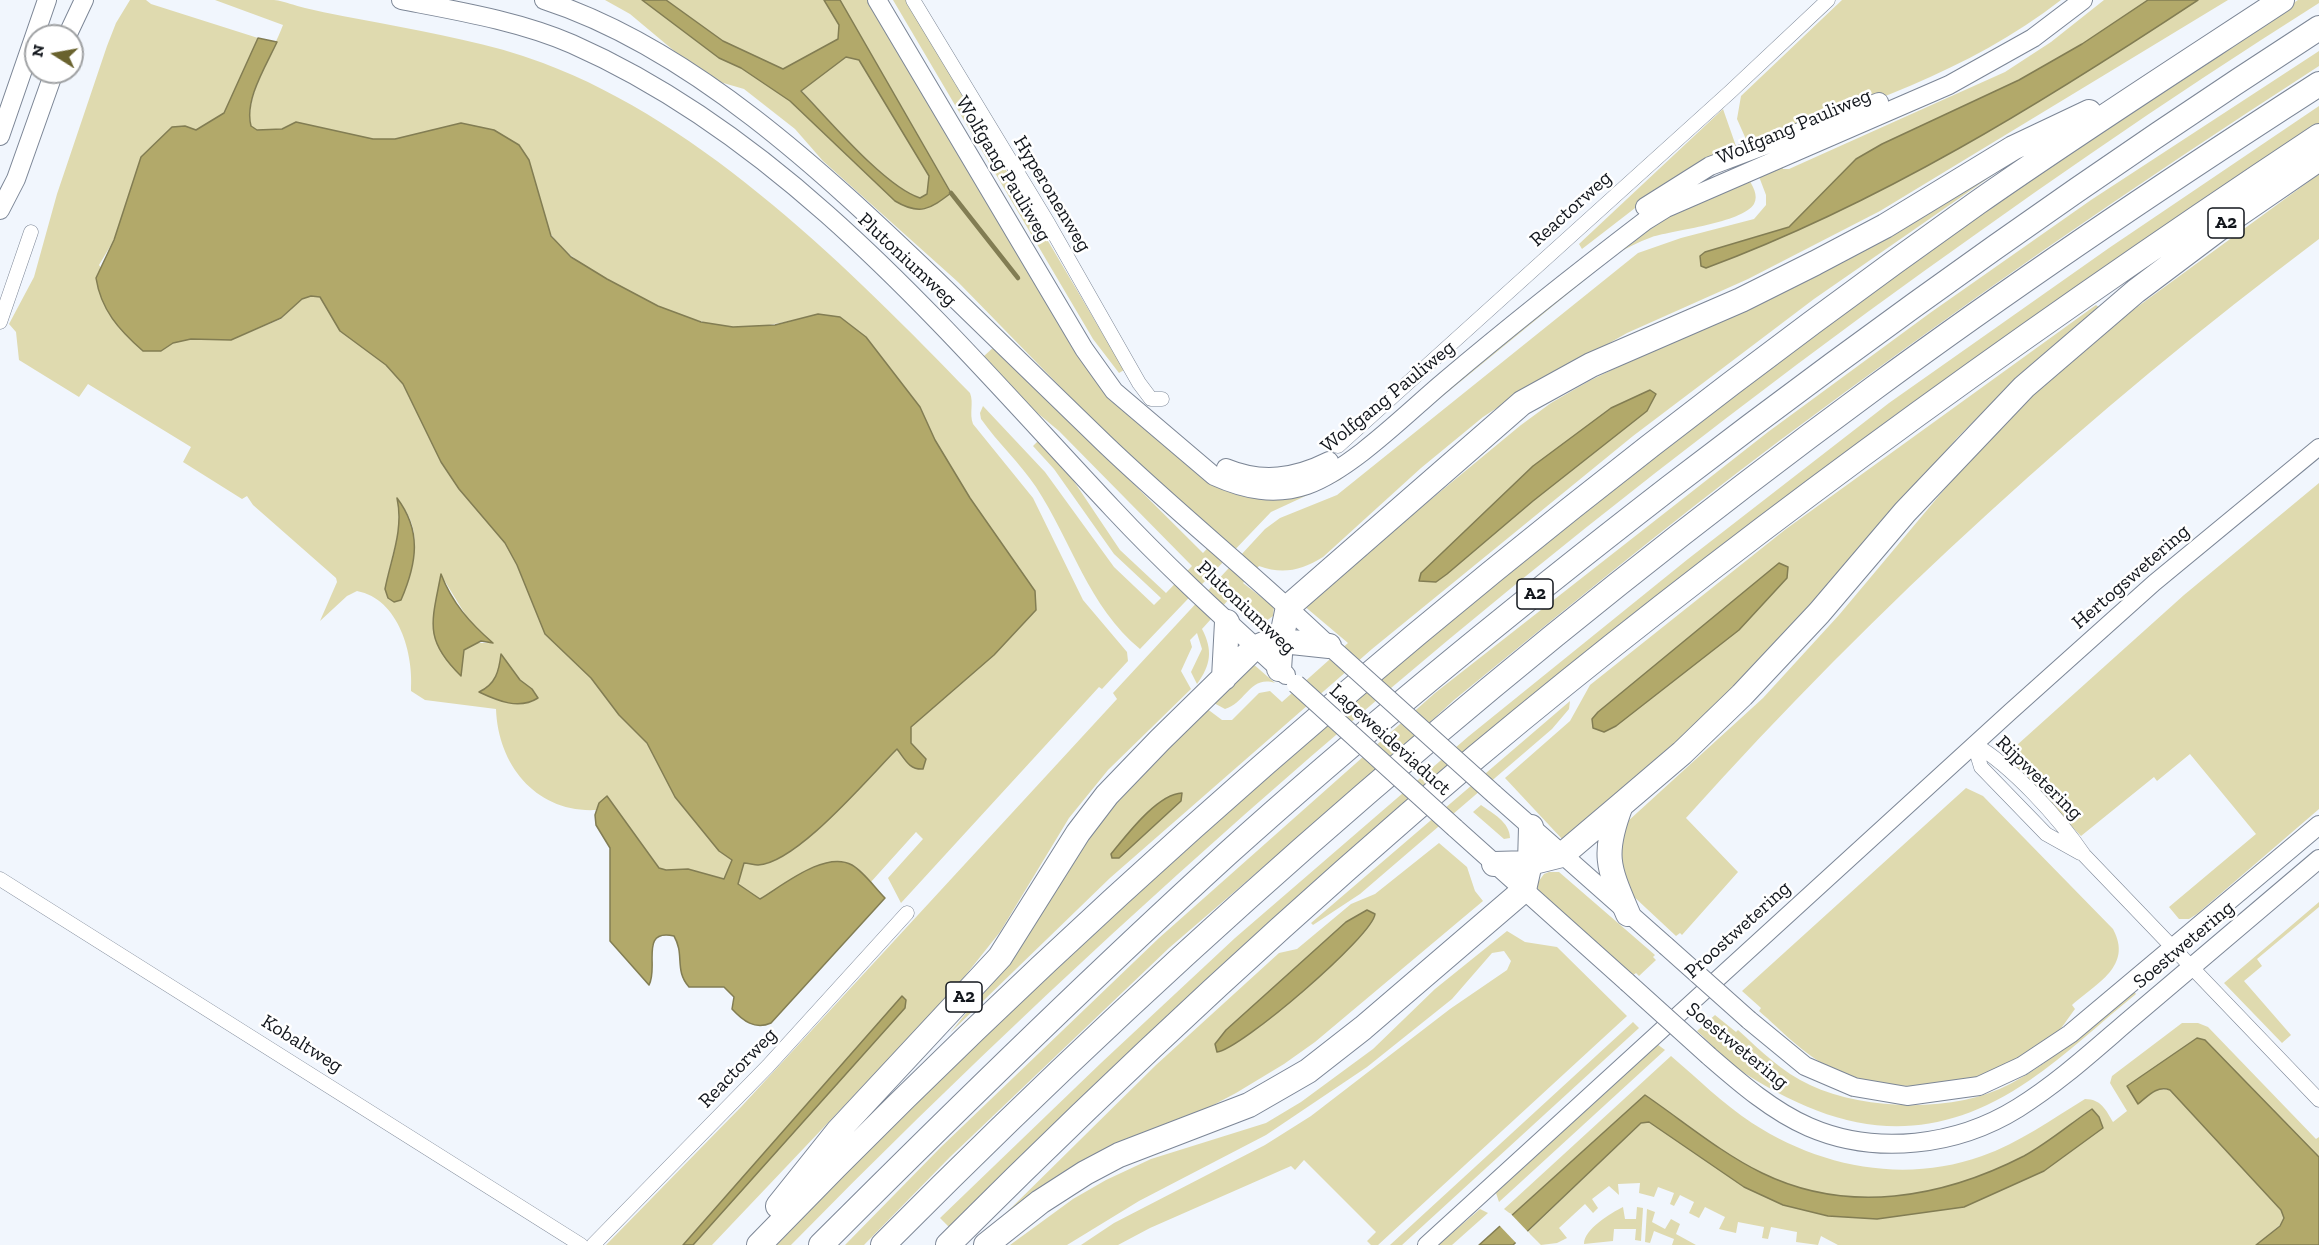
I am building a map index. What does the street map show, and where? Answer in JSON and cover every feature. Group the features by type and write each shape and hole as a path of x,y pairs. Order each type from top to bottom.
{"highway":[{"name":"A2","path":"759,1245 1011,993 1146,867 1307,726 1508,558 1749,370 1912,250 2174,70 2282,0"},
{"name":"A2","path":"821,1245 1018,1050 1229,853 1408,697 1495,626 1839,358 2174,122 2319,28"},
{"name":"A2","path":"1288,607 1522,403 1590,365 1740,300 1815,263 1885,226 2013,148 2174,70"},
{"name":"A2","path":"883,1245 1144,992 1264,881 1443,729 1612,591 1782,457 1939,341 2199,162 2319,84"},
{"name":"A2","path":"948,1245 1048,1146 1218,986 1325,890 1522,721 1754,535 1892,431 2136,258 2319,136"},
{"name":"A2","path":"1494,864 1530,863 1562,855 1682,753 1742,695 1820,613 1905,512 2024,387 2136,291 2233,218 2319,159"},
{"path":"1287,677 1281,640 1288,607"},
{"path":"1222,617 1224,678"},
{"name":"A2","path":"746,1245 838,1131 1000,957 1078,833 1107,795 1254,648 1266,640 1281,640 1332,648"},
{"path":"1621,805 1607,851 1613,879 1628,914"},
{"path":"986,1245 1040,1202 1084,1173 1119,1155 1249,1105 1308,1071 1363,1028 1524,890 1530,863 1531,827"}],"main road":[{"path":"0,135 47,0"},
{"path":"73,24 84,0"},
{"name":"Plutoniumweg","path":"401,0 483,16 570,43 642,78 718,126 814,204 939,321 1180,578 1287,677"},
{"name":"Plutoniumweg","path":"544,0 606,26 660,55 741,108 857,205 1120,458 1332,648"},
{"name":"Wolfgang Pauliweg","path":"877,0 1084,349 1113,391 1215,476 1233,485 1262,491 1306,485 1322,478 1363,450 1514,323 1637,227 1666,208 1949,85 2033,38 2083,0"},
{"name":"Wolfgang Pauliweg","path":"887,0 1090,342 1115,375 1149,411 1211,460 1240,474 1257,477 1288,477 1311,470 1346,449 1513,310 1628,220 1701,172 1791,134 1928,83 1981,58 2028,29 2067,0"},
{"path":"1,205 16,179 50,84"},
{"name":"Lageweideviaduct","path":"1332,648 1494,794"},
{"name":"Lageweideviaduct","path":"1287,677 1455,828"},
{"name":"Soestwetering","path":"1494,794 1790,1056 1821,1074 1880,1093 1906,1096 1979,1086 2022,1066 2070,1034 2319,825"},
{"name":"Soestwetering","path":"1455,828 1709,1056 1759,1096 1809,1127 1875,1144 1911,1144 1939,1139 1983,1126 2038,1094 2192,968 2319,859"}],"street":[{"name":"Hyperonenweg","path":"913,0 1048,223 1139,382 1150,399 1162,399"},
{"name":"Reactorweg","path":"1338,446 1730,92 1828,0"},
{"path":"0,322 31,232"},
{"name":"Hertogswetering","path":"1974,744 2154,583 2319,447"},
{"name":"Rijpwetering","path":"1974,744 1995,756 2068,832 2084,855 2319,1100"},
{"name":"Proostwetering","path":"1425,1245 1974,744"},
{"name":"Kobaltweg","path":"0,879 581,1245"},
{"name":"Reactorweg","path":"593,1245 768,1066 907,913"}],"shaded area":[{"path":"130,0 146,0 151,4 258,38 224,113 196,130 185,126 141,157 114,240 99,265 160,351 173,343 191,339 231,340 281,319 302,299 311,296 320,297 340,331 386,365 403,384 441,462 459,489 505,543 517,565 545,634 591,678 619,715 647,743 675,797 719,851 732,860 725,879 688,869 659,868 599,803 596,810 575,809 556,804 539,794 513,767 498,730 496,709 425,700 411,691 410,661 406,645 401,630 384,605 372,596 357,591 347,596 320,621 337,582 336,578 253,505 247,496 242,499 183,462 191,447 88,384 79,397 19,360 16,332 9,324 34,277 57,194 116,23","holes":["398,500 411,522 415,543 405,589 387,578 399,530","441,575 473,627 491,643 474,643 464,650 461,675 441,651 436,640 435,618","501,655 520,680 532,689 525,704 496,700 480,691 490,685 498,672"]},
{"path":"215,0 274,0 462,40 543,63 603,89 661,123 718,162 773,205 876,298 970,393 973,424 1033,498 1083,600 1127,652 1128,661 1102,689 1099,687 901,903 888,878 923,839 916,832 870,883 854,866 778,888 760,899 738,884 744,862 759,865 781,857 897,749 926,759 911,743 911,727 994,655 1036,610 1035,591 970,498 935,440 920,407 818,314 753,327 711,324 687,317 635,296 610,282 567,252 551,234 540,203 395,139 373,139 296,122 282,129 257,130 251,126 250,115 255,89 283,25"},
{"path":"605,0 642,0 719,58 741,68 790,101 863,171 908,208 951,192 840,0 868,0 1076,354 1104,389 1198,472 1305,491 1654,220 1748,178 1756,197 1754,204 1747,211 1736,216 1652,237 1614,256 1340,480 1271,512 1140,649 1107,613 1036,487 981,419 980,413 983,406 1045,472 1114,567 1154,605 1161,598 1114,554 1054,469 1033,446 1039,440 1061,462 1120,550 1166,593 1192,566 1059,431 1035,411 984,356 995,346 1203,553 1216,539 1118,446 958,282 823,161 795,129 744,89 720,82 685,60 630,14"},
{"path":"642,0 666,0 723,41 783,69 838,39 839,25 824,0 840,0 951,193 931,207 924,209 911,208 895,201 790,101 741,68 719,58","holes":["846,57 859,60 929,176 927,194 920,198 890,181 874,167 801,91"]},
{"path":"666,0 824,0 839,25 838,39 783,69 723,41"},
{"path":"893,0 906,0 1124,370 1119,373 1093,339"},
{"path":"1842,0 2061,0 1989,48 1950,68 1871,102 1749,146 1737,119 1741,96"},
{"path":"2104,0 2228,0 1880,211 1748,279 1627,333 1509,400 1483,417 1421,468 1323,557 1292,570 1284,571 1259,566 1243,583 1274,607 1273,616 1258,627 1230,598 1202,629 1208,644 1209,657 1208,664 1197,684 1191,672 1202,649 1197,633 1190,640 1192,647 1181,671 1191,689 1108,770 1069,818 1000,932 953,991 712,1245 606,1245 741,1107 1117,699 1113,693 1265,529 1280,518 1337,495 1638,253 1681,238 1754,219 1766,205 1766,195 1758,174 1781,165 1783,169 1789,169 2005,72 2051,42"},
{"path":"2148,0 2198,0 2020,113 1897,182 1771,242 1706,268 1701,266 1700,256 1705,252 1789,227 1856,159 1882,144 2019,80 2082,44"},
{"path":"2298,0 2319,0 2319,3 2091,153 1869,311 1726,418 1447,641 1311,756 1046,995 791,1245 771,1245 1019,1000 1211,824 1394,663 1754,377 2003,198"},
{"path":"258,38 277,42 253,94 251,126 257,130 282,129 296,122 373,139 395,139 461,123 494,130 519,145 529,160 551,236 571,257 607,279 658,306 701,322 733,327 775,325 818,314 840,317 866,337 920,407 935,440 970,498 1035,591 1036,610 994,655 911,727 911,743 926,759 923,769 911,766 897,749 851,798 792,850 774,861 758,865 744,863 738,884 760,899 804,872 829,862 852,865 885,898 771,1023 755,1025 740,1017 732,1009 734,997 724,987 689,987 682,975 679,950 674,936 663,935 653,944 652,978 649,985 610,941 610,848 596,825 595,815 599,803 607,796 659,868 688,869 724,879 732,860 719,851 675,797 647,743 619,715 591,678 545,634 517,565 505,543 459,489 441,462 403,384 386,365 340,331 320,297 311,296 302,299 281,318 231,340 191,339 173,343 161,351 143,351 126,335 107,310 96,278 114,240 141,157 172,127 185,126 196,130 224,113"},
{"path":"2319,51 2319,66 2181,156 1978,296 1845,392 1656,536 1454,700 1169,948 950,1157 864,1245 845,1245 941,1147 1159,938 1435,693 1768,432 1930,313 2091,200"},
{"path":"846,57 859,60 929,176 928,194 920,198 890,181 841,134 801,90"},
{"path":"2319,106 2319,125 2117,260 1895,415 1695,567 951,1229 940,1218 1235,938 1469,736 1688,559 1889,403 2109,248"},
{"path":"1723,109 1737,149 1639,205 1582,249 1579,244"},
{"path":"2000,170 1814,299 1633,436 1372,649 1110,878 950,1033 984,991 1089,831 1206,708 1222,720 1232,720 1259,693 1270,691 1282,702 1348,643 1303,605 1521,425 1551,403 1589,381 1880,240"},
{"path":"2319,174 2319,239 2150,372 1988,513 1834,662 1686,818 1738,872 1682,935 1680,933 1676,936 1631,894 1615,857 1627,822 1763,698 1839,615 1948,485 2011,416 2061,369 2129,313"},
{"path":"2096,305 2100,308 2023,372 1957,438 1844,571 1703,723 1563,840 1505,778 1570,721 1590,685 1786,529"},
{"path":"1650,390 1656,394 1647,411 1533,501 1447,574 1436,582 1419,581 1421,573 1533,466 1611,408"},
{"path":"2319,483 2319,809 2197,914 2189,919 2179,919 2169,907 2256,834 2190,754 2157,781 2154,777 2081,836 2006,759 2007,754 2184,595"},
{"path":"397,498 410,523 414,548 411,573 401,600 394,602 388,598 385,589 398,533"},
{"path":"1779,563 1788,567 1787,578 1739,630 1616,726 1604,732 1593,728 1592,719 1598,712"},
{"path":"441,574 462,612 493,643 481,641 464,650 461,676 441,651 433,629"},
{"path":"501,654 520,680 532,689 538,698 531,702 516,704 479,692 485,689 496,676"},
{"path":"1252,663 1275,683 1260,683 1254,686 1232,706 1225,709 1212,702"},
{"path":"1570,701 1569,709 1552,729 1360,894 1313,925 1311,923"},
{"path":"1966,788 1983,796 2113,929 2119,953 2115,964 2101,981 2072,1005 2075,1009 2052,1038 2030,1055 2004,1068 1975,1078 1946,1084 1915,1086 1885,1084 1857,1078 1821,1063 1793,1042 1759,1011 1761,1008 1742,991"},
{"path":"1182,793 1181,801 1119,858 1112,858 1111,854 1133,827 1153,808 1162,800"},
{"path":"1481,805 1504,823 1510,838 1504,839 1473,812"},
{"path":"1439,843 1467,867 1475,891 1483,901 1315,1042 1284,1064 1236,1093 1003,1216 1156,1065 1279,953 1297,949 1351,904 1375,894"},
{"path":"1559,872 1655,955 1653,957 1656,960 1639,976 1636,973 1632,976 1540,892 1536,885 1544,874"},
{"path":"2319,902 2319,907 2257,959 2262,966 2244,981 2291,1035 2282,1043 2224,983"},
{"path":"1367,910 1375,914 1369,926 1330,967 1251,1033 1217,1052 1215,1044 1226,1030 1346,922"},
{"path":"1507,931 1525,942 1557,947 1627,1016 1378,1245 1371,1245 1367,1241 1376,1232 1304,1160 1295,1170 1291,1166 1150,1228 1118,1245 1081,1245 1114,1223 1265,1145 1311,1116 1450,1009 1507,970 1511,961 1504,951 1492,953 1452,999 1367,1067 1266,1135 1139,1201 1067,1245 1010,1245 1073,1199 1106,1180 1151,1159 1266,1123 1301,1102 1373,1049 1435,989"},
{"path":"2132,989 2136,994 2030,1080 1991,1103 1954,1118 1917,1125 1881,1126 1845,1120 1809,1107 1772,1090 1735,1067 1697,1031 1715,1015 1736,1032 1738,1030 1790,1074 1832,1094 1884,1104 1938,1104 1988,1093 2027,1074 2074,1040"},
{"path":"902,996 906,1000 905,1008 693,1245 683,1245"},
{"path":"1633,1022 1639,1028 1402,1245 1390,1245"},
{"path":"2182,1023 2198,1023 2208,1027 2316,1139 2319,1137 2319,1157 2205,1040 2197,1038 2127,1086 2170,1090 2281,1210 2284,1218 2280,1225 2256,1245 1838,1245 1821,1236 1818,1245 1796,1242 1797,1232 1771,1227 1768,1239 1762,1238 1764,1227 1738,1222 1736,1233 1719,1229 1725,1217 1705,1207 1699,1218 1689,1213 1694,1202 1680,1195 1674,1206 1670,1204 1674,1193 1658,1187 1654,1197 1639,1193 1640,1183 1618,1184 1619,1195 1609,1186 1592,1199 1598,1208 1593,1213 1585,1204 1559,1228 1567,1238 1557,1243 1541,1245 1528,1232 1641,1123 1649,1122 1744,1187 1783,1205 1964,1207 2044,1171 2091,1109 2033,1151 1993,1171 1928,1191 1894,1196 1861,1197 1828,1194 1795,1186 1762,1173 1717,1146 1645,1095 1512,1215 1504,1209 1671,1056 1741,1116 1778,1138 1806,1151 1863,1166 1923,1169 1953,1164 1996,1151 2085,1099 2099,1103 2113,1122 2127,1111 2110,1083 2112,1076"},
{"path":"2197,1038 2205,1040 2319,1157 2319,1245 2256,1245 2280,1226 2284,1218 2281,1210 2170,1090 2157,1090 2138,1104 2127,1086"},
{"path":"1657,1044 1665,1050 1499,1202 1496,1193 1498,1188"},
{"path":"1645,1095 1717,1146 1762,1173 1795,1186 1828,1194 1861,1197 1895,1196 1928,1191 1993,1171 2033,1151 2092,1109 2099,1117 2103,1128 2044,1171 1964,1207 1877,1219 1828,1216 1783,1205 1744,1187 1649,1122 1641,1123 1513,1245 1479,1245"},
{"path":"1623,1207 1625,1219 1636,1219 1637,1207 1643,1208 1641,1241 1635,1240 1636,1229 1614,1229 1613,1241 1584,1244 1585,1238 1593,1227"},
{"path":"1480,1209 1488,1213 1452,1245 1438,1245"},
{"path":"1647,1209 1655,1212 1652,1222 1665,1229 1671,1219 1680,1224 1676,1234 1696,1245 1672,1245 1674,1239 1654,1231 1650,1243 1645,1242"}],"pier":[{"path":"1510,1213 1530,1234 1518,1245 1498,1224"}],"waterway":[{"path":"951,193 1018,278"}]}
